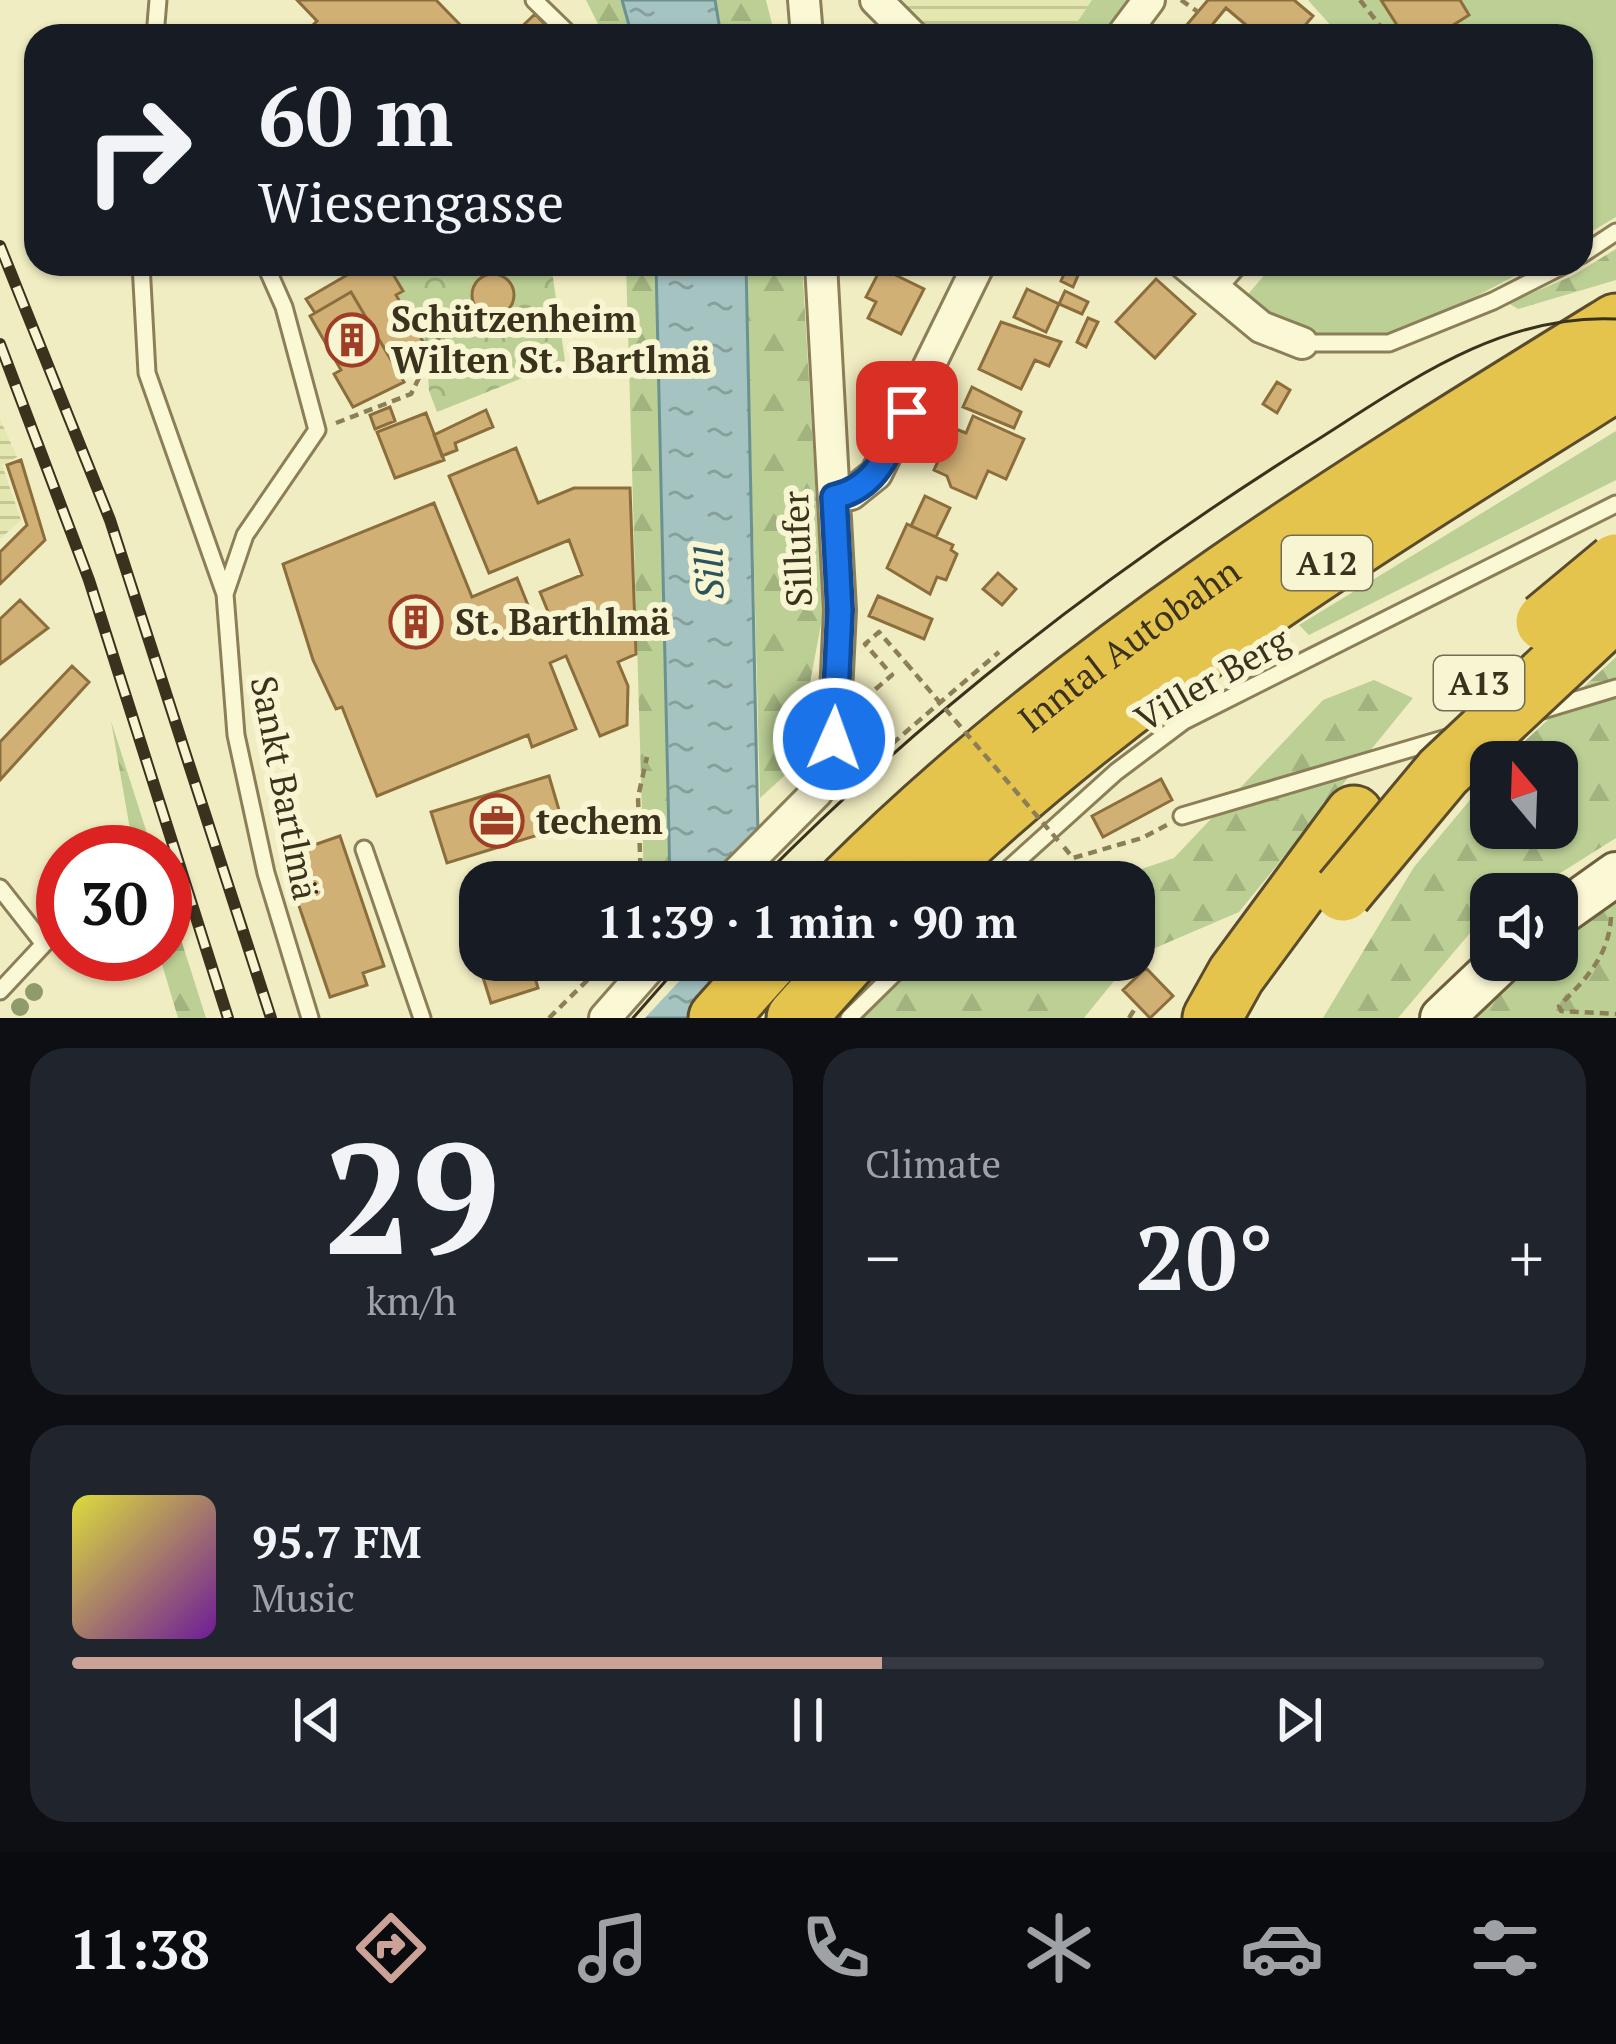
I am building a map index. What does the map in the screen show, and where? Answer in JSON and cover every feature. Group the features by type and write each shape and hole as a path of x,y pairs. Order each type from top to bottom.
{"highway":[{"name":"Inntal Autobahn","path":"871,861 1045,706 1194,593 1616,323"},
{"name":"Inntal Autobahn","path":"948,861 1114,716 1282,594 1616,382"},
{"name":"A13","path":"1234,1003 1462,699 1616,563"},
{"name":"A13","path":"1328,881 1616,610"},
{"path":"718,1018 751,981"},
{"path":"796,1018 829,981"},
{"path":"1157,1012 1234,1003"}],"main road":[{"path":"1578,905 1614,886"},
{"path":"1442,1018 1481,981"}],"street":[{"path":"876,0 900,24"},
{"name":"Sillufer","path":"749,861 825,781 833,756 840,610 822,276"},
{"path":"834,497 850,494 876,475 973,276"},
{"path":"1200,276 1274,336 1302,343"},
{"path":"604,1018 637,981"}],"lane":[{"path":"534,0 559,24"},
{"path":"142,276 147,373 225,594"},
{"path":"273,276 317,430"},
{"path":"1217,290 1229,276"},
{"path":"1302,343 1389,343 1493,302 1543,276"},
{"name":"Sankt Bartlmä","path":"310,1018 260,875 236,735 225,594 245,536 317,430"},
{"name":"Viller Berg","path":"1017,861 1116,772 1184,721 1616,504"},
{"path":"1182,816 1616,688"},
{"path":"364,849 422,1018"},
{"path":"0,888 36,934"},
{"path":"0,992 36,953"},
{"path":"849,1018 887,981"}],"path":[{"path":"1181,0 1198,13"},
{"path":"1360,0 1379,24"},
{"path":"317,430 411,394 442,331 465,304"},
{"path":"892,675 865,644 879,632 1073,858 1106,851 1182,816"},
{"path":"854,776 999,652"},
{"path":"640,861 638,797 647,757"},
{"path":"1614,886 1610,938 1592,973 1559,1006 1561,1011 1616,1014"},
{"path":"549,1018 587,981"},
{"path":"1129,1018 1157,1012"}],"green space":[{"path":"586,0 622,0 629,24 598,24"},
{"path":"715,0 766,0 772,24 719,24"},
{"path":"893,0 1092,0 1076,24 918,24"},
{"path":"1092,0 1133,0 1113,24 1076,24"},
{"path":"1308,0 1616,0 1616,217 1593,231 1593,24 1329,24"},
{"path":"1616,249 1616,280 1518,309 1508,303 1572,276 1593,276 1593,263"},
{"path":"394,276 553,276 565,361 437,412 429,391 426,348 396,295 402,291"},
{"path":"626,276 656,276 670,861 643,861"},
{"path":"746,276 803,276 823,614 794,767 760,798"},
{"path":"1264,276 1515,276 1389,343 1302,343 1237,307"},
{"path":"0,419 17,457 2,465 21,520 0,539"},
{"path":"1616,431 1616,480 1309,635 1299,625"},
{"path":"1616,657 1616,838 1560,873 1470,873 1470,933 1398,1018 1323,1018 1414,867 1470,800 1470,849 1578,849 1578,741 1525,741"},
{"path":"1374,680 1413,698 1239,912 1155,948 1155,864 1174,858 1323,700"},
{"path":"111,721 144,825 129,825"},
{"path":"1616,900 1616,1018 1472,1018 1512,981 1578,981 1578,925"},
{"path":"192,974 206,1018 178,1018 167,981 192,981"},
{"path":"901,981 1114,981 1084,1018 861,1018"}],"water":[{"path":"622,0 715,0 719,24 629,24"},
{"name":"Sill","path":"656,276 746,276 759,861 670,861"},
{"path":"652,981 757,981 755,1018 635,1018"}],"pier":[{"path":"646,981 679,981 645,1018 629,1018"}],"building":[{"path":"297,0 436,0 459,24 314,24 317,21"},
{"path":"1208,0 1294,0 1313,16 1306,24 1245,24 1226,8 1213,24 1188,24"},
{"path":"1381,0 1460,0 1469,15 1455,24 1396,24"},
{"path":"535,14 545,24 525,24"},
{"path":"345,276 394,276 403,291 396,295 425,345 393,363 351,292 315,313 306,299"},
{"path":"484,276 502,276 513,287 513,303 501,315 485,315 473,303 473,287"},
{"path":"877,276 897,276 924,289 901,334 868,318 876,302 866,297"},
{"path":"1063,276 1078,276 1073,287 1061,281"},
{"path":"1156,279 1195,314 1155,358 1116,322"},
{"path":"1027,289 1059,304 1046,332 1014,317"},
{"path":"1065,291 1088,302 1082,314 1059,304"},
{"name":"Schützenheim Wilten St. Bartlmä","path":"351,292 404,382 353,407 334,374 341,370 310,316"},
{"path":"1088,318 1098,322 1086,347 1077,342"},
{"path":"1001,322 1061,342 1049,366 1035,360 1021,389 979,369"},
{"path":"1277,382 1290,390 1277,413 1263,404"},
{"path":"972,387 1021,412 1014,428 963,407"},
{"path":"390,407 395,421 375,429 370,415"},
{"path":"486,410 493,427 455,443 457,450 442,456 434,435"},
{"path":"426,413 444,460 395,478 377,432"},
{"path":"973,416 1024,439 1006,479 988,471 976,498 951,487 947,476 934,470 953,428 966,433"},
{"name":"St. Barthlmä","path":"516,448 538,503 574,488 630,488 636,654 618,662 628,686 627,725 600,736 566,656 550,663 576,729 532,747 528,735 377,796 342,707 336,709 313,660 283,564 434,503 472,597 517,578 536,625 551,619 540,592 582,575 569,540 489,573 449,476"},
{"path":"21,460 45,540 0,584 0,552 27,525 7,465"},
{"path":"925,496 950,508 936,537 911,526"},
{"path":"907,524 953,545 951,550 957,554 946,580 937,577 930,594 887,568"},
{"path":"998,573 1016,589 1002,605 983,589"},
{"path":"878,596 932,619 924,639 869,616"},
{"path":"20,600 48,628 0,664 0,619"},
{"path":"72,666 89,682 0,780 0,742"},
{"path":"549,776 564,827 447,863 431,812"},
{"path":"1161,779 1172,800 1103,837 1092,816"},
{"path":"340,836 384,966 363,973 367,985 330,997 282,856"},
{"path":"1155,977 1173,996 1150,1018 1123,990 1132,981 1155,981"},
{"path":"484,981 536,981 538,988 491,1003"}],"tram line":[{"path":"779,861 886,760 1021,647 1235,493 1454,358 1532,328 1616,319"},
{"path":"633,1018 666,981"}],"railway":[{"path":"0,246 110,520 271,1018"},
{"path":"0,344 89,580 228,1018"}],"place":[{"name":"Schützenheim Wilten St. Bartlmä","path":"352,340"},
{"name":"St. Barthlmä","path":"416,622"},
{"name":"techem","path":"497,821"}],"route":[{"path":"834,739 840,610 834,497 850,494 876,475 907,412"}]}
